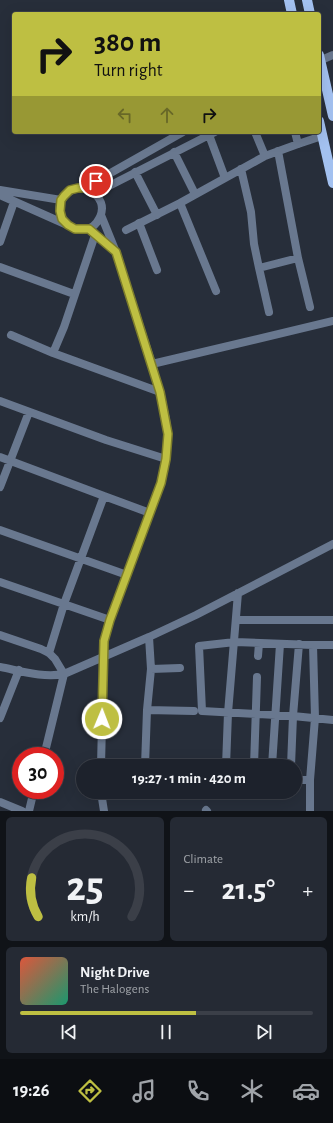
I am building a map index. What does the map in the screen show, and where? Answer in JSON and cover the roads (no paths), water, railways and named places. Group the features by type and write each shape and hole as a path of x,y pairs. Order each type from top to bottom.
{"main road":[{"path":"288,0 291,12"},
{"path":"307,0 310,12"},
{"path":"321,67 333,116"},
{"path":"321,131 333,183"}],"street":[{"path":"321,58 333,55"},
{"path":"84,188 179,134"},
{"path":"109,186 212,134 225,178"},
{"path":"256,134 265,156"},
{"path":"296,134 298,144"},
{"path":"126,230 180,203 265,156 322,136"},
{"path":"278,151 298,258 310,307"},
{"path":"174,152 195,194"},
{"path":"241,169 251,212 254,244 269,312"},
{"path":"135,172 157,215"},
{"path":"0,195 75,229 89,229 97,222 101,215 102,206 94,192 84,188 78,188 70,190 64,196 61,200 60,211 62,219 68,225"},
{"path":"0,190 61,200"},
{"path":"0,242 14,202"},
{"path":"180,203 216,291"},
{"path":"101,215 116,252 152,364 160,392 168,434 166,459 161,483 110,620 104,641 101,759"},
{"path":"139,223 157,270"},
{"path":"89,229 116,252"},
{"path":"53,352 64,327 95,235"},
{"path":"259,268 298,258"},
{"path":"0,267 74,294"},
{"path":"152,364 333,321"},
{"path":"11,335 160,392"},
{"path":"0,401 106,440 166,459"},
{"path":"0,487 29,412"},
{"path":"0,457 150,513"},
{"path":"49,653 80,558 104,496"},
{"path":"0,530 127,575"},
{"path":"0,667 45,675 64,674 149,637 333,544"},
{"path":"0,582 110,620"},
{"path":"226,759 228,713 238,593"},
{"path":"236,620 333,620"},
{"path":"0,634 49,653 55,659 64,674 46,747"},
{"path":"145,759 147,710 151,670 149,637"},
{"path":"333,645 235,642 199,646 202,711 293,716 333,720"},
{"path":"258,656 259,643"},
{"path":"272,759 280,644"},
{"path":"291,759 299,644"},
{"path":"310,811 310,780 315,718 314,645"},
{"path":"151,670 180,668"},
{"path":"0,718 19,670"},
{"path":"254,759 257,676"},
{"path":"147,710 194,711"},
{"path":"302,780 310,780"},
{"path":"29,811 32,799"},
{"path":"102,799 104,811"},
{"path":"0,802 22,811"}]}
